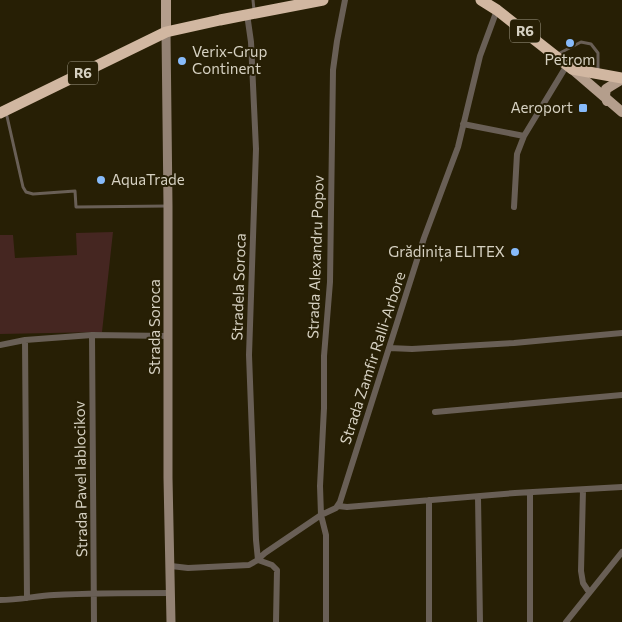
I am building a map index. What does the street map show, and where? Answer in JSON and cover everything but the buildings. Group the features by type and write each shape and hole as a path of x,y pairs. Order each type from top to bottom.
{"highway":[{"name":"R6","path":"3,112 166,32 310,1 323,0"},
{"name":"R6","path":"481,0 497,10 569,67 598,75 622,78"}],"main road":[{"path":"166,0 166,32"},
{"path":"569,67 622,112"},
{"path":"607,100 605,95 606,88 622,78"}],"street":[{"name":"Strada Alexandru Popov","path":"321,515 320,486 324,408 324,356 330,282 334,56 346,0"},
{"name":"Strada Zamfir Ralli-Arbore","path":"338,506 424,238 458,146 480,56 497,10"},
{"name":"Stradela Sorocа","path":"251,14 256,154 250,356 254,503 258,560"},
{"name":"Strada Soroca","path":"166,32 169,336 168,478 171,622"},
{"path":"514,208 517,154 524,136 569,67"},
{"path":"463,124 524,136"},
{"path":"390,348 412,349 514,343 622,333"},
{"path":"0,345 24,340 92,335 169,336"},
{"name":"Strada Pavel Iablocikov","path":"92,335 94,622"},
{"path":"24,340 27,598"},
{"path":"435,412 622,395"},
{"path":"171,566 188,568 246,566 252,564 321,515 338,506 622,487"},
{"path":"582,490 581,571 583,583 589,592"},
{"path":"530,493 530,622"},
{"path":"478,497 480,622"},
{"path":"429,500 429,622"},
{"path":"321,515 326,535 326,622"},
{"path":"566,622 622,552"},
{"path":"258,560 272,564 276,570 276,622"},
{"path":"0,600 94,594 171,593"}],"lane":[{"path":"251,14 253,0"},
{"path":"556,56 581,42 591,44 598,53 598,75"},
{"path":"3,112 23,187 26,192 33,194 75,191 76,207 168,206"}],"shaded area":[{"path":"113,232 102,332 0,334 0,235 13,235 15,258 77,255 76,233"}],"place":[{"name":"Petrom","path":"570,43"},
{"name":"Verix-Grup Continent","path":"182,61"},
{"name":"Aeroport","path":"583,108"},
{"name":"AquaTrade","path":"101,180"},
{"name":"Grădinița ELITEX","path":"515,252"}]}
